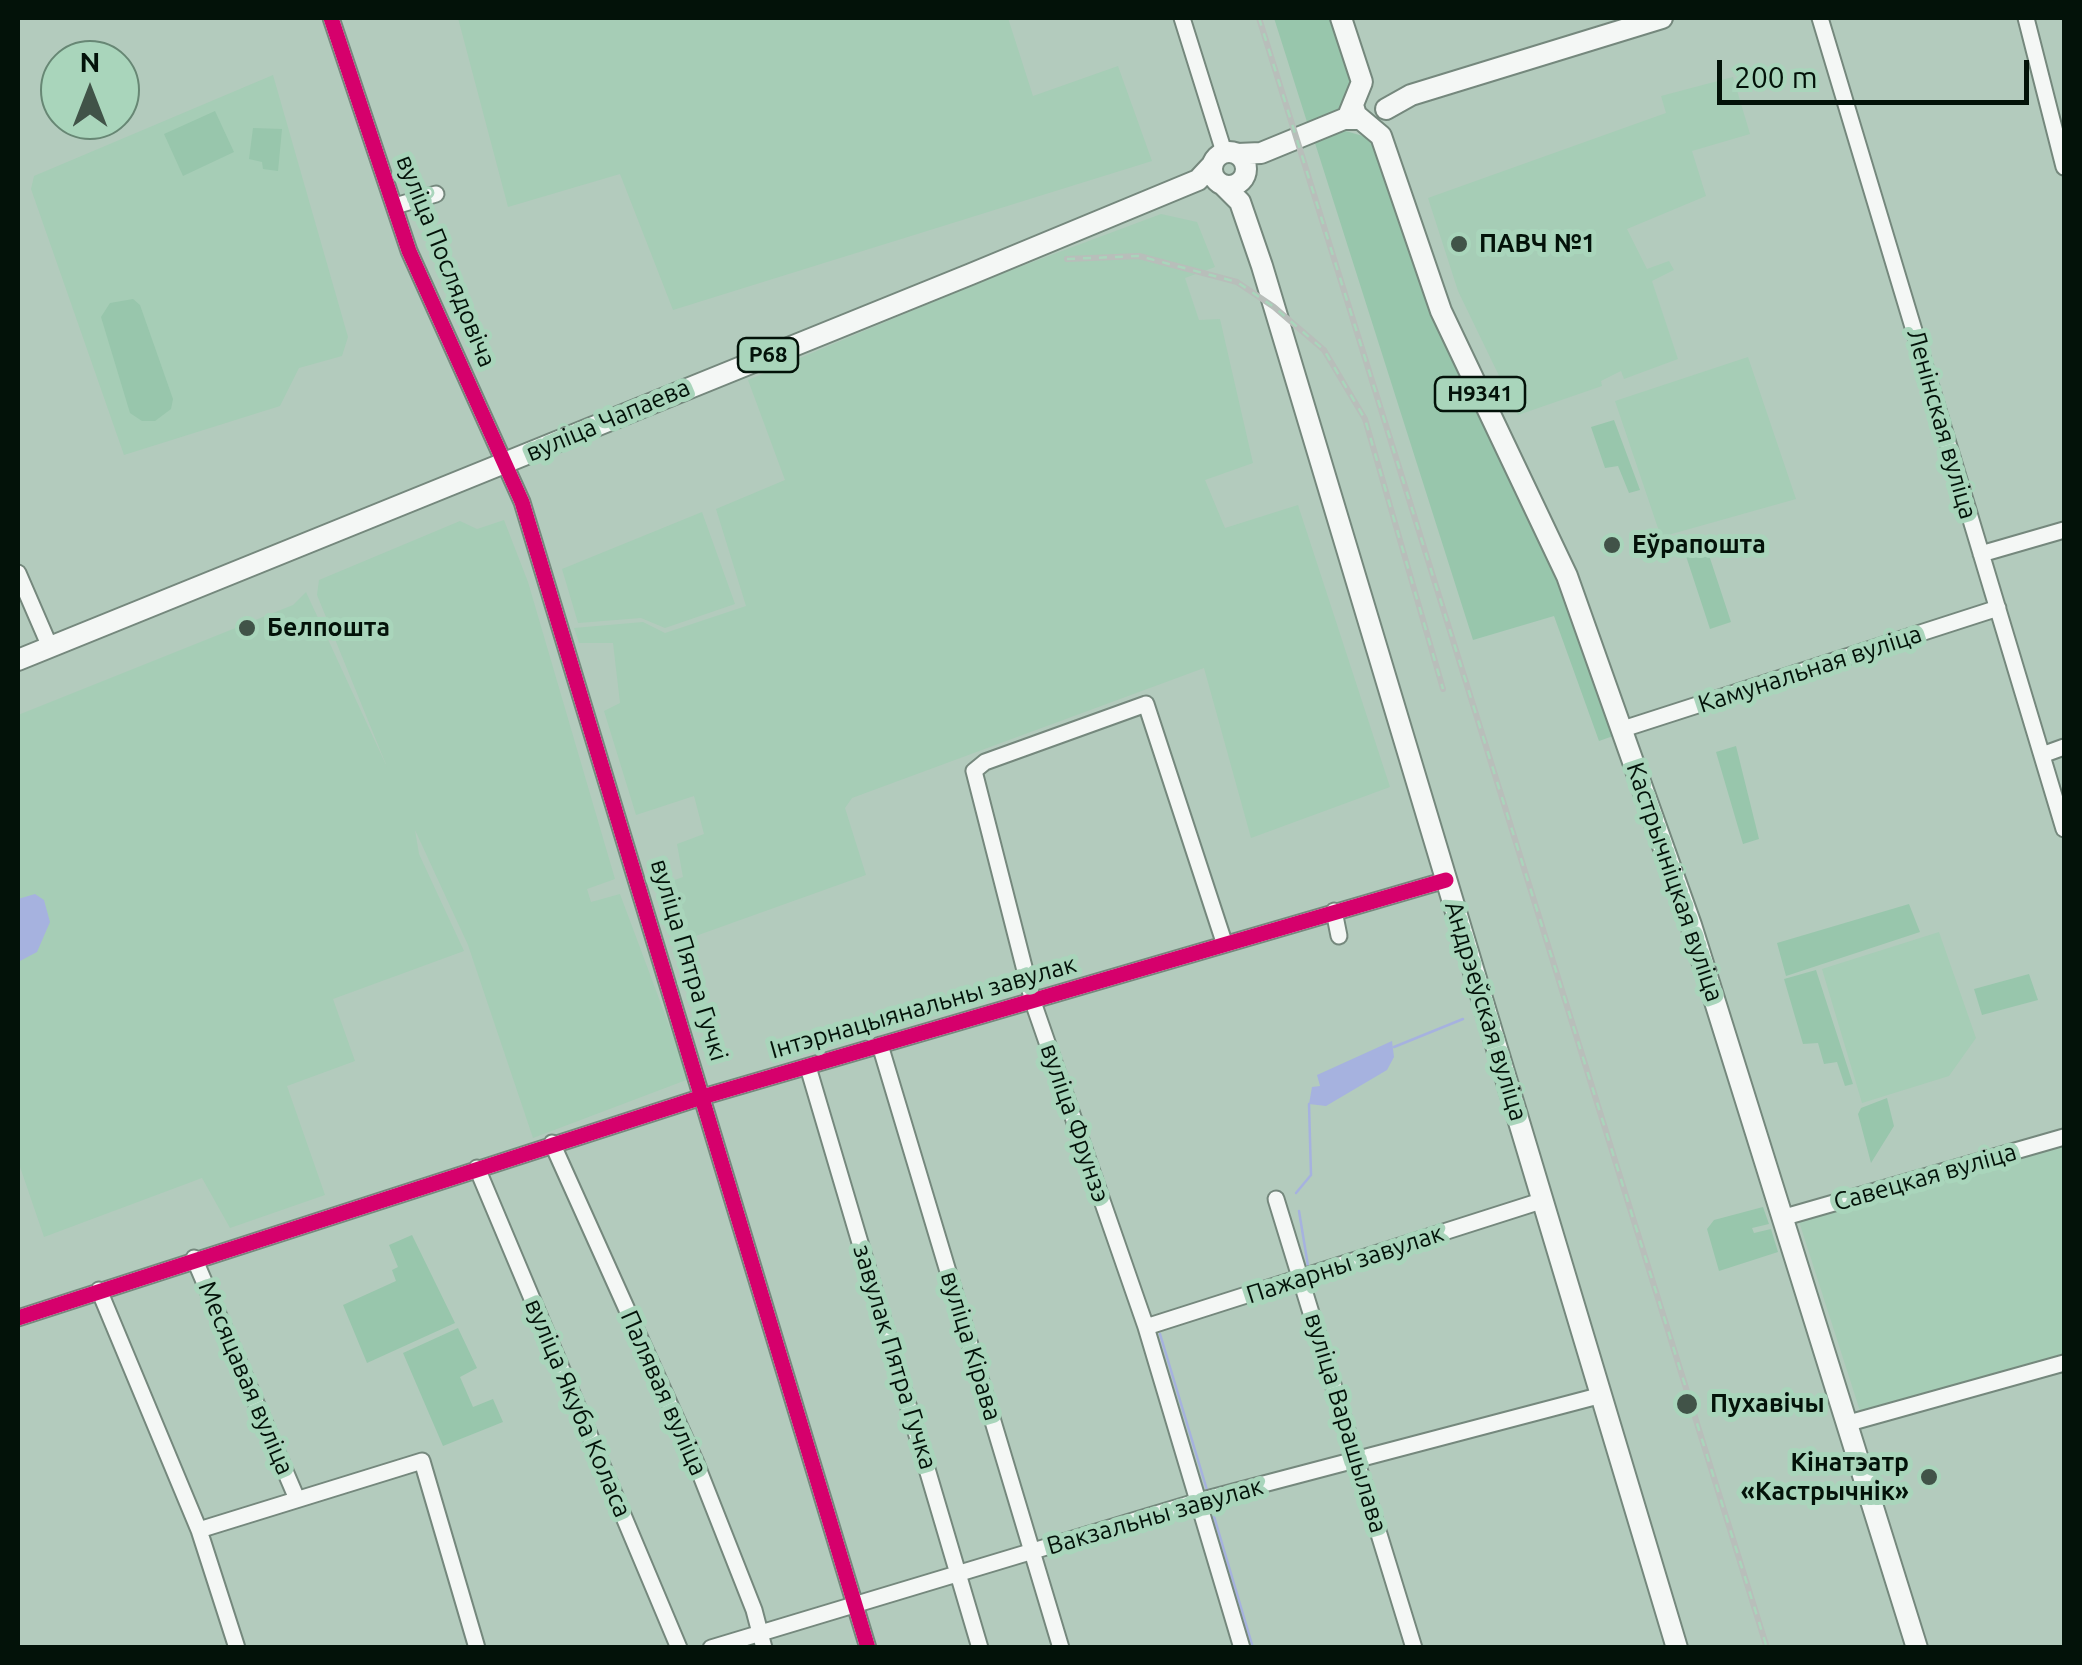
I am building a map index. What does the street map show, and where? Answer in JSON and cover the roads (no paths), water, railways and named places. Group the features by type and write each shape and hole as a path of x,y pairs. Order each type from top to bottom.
{"main road":[{"name":"Кастрычніцкая вуліца","path":"1342,18 1441,311 1567,576 1690,921 1917,1648"},
{"name":"вуліца Чапаева","path":"18,660 1226,171 1371,106 1662,18"},
{"name":"Андрэеўская вуліца","path":"1226,171 1240,202 1678,1648"}],"street":[{"name":"вуліца Послядовіча","path":"331,18 410,251 504,463"},
{"name":"Андрэеўская вуліца","path":"1182,18 1226,171"},
{"name":"Ленінская вуліца","path":"1820,18 2064,829"},
{"path":"2026,18 2064,167"},
{"path":"395,206 436,194"},
{"name":"вуліца Пятра Гучкі","path":"504,463 522,502 705,1096 868,1648"},
{"path":"1980,554 2064,530"},
{"path":"18,573 50,647"},
{"name":"Камунальная вуліца","path":"1622,730 1998,608"},
{"name":"вуліца Фрунзэ","path":"1224,942 1146,704 985,762 974,771 1033,1002 1146,1327 1242,1648"},
{"path":"2042,754 2064,748"},
{"name":"Інтэрнацыянальны завулак","path":"18,1318 705,1096 1446,880"},
{"path":"1334,911 1339,936"},
{"name":"вуліца Кірава","path":"880,1045 1061,1648"},
{"name":"завулак Пятра Гучка","path":"808,1066 980,1648"},
{"name":"Савецкая вуліца","path":"1785,1217 2064,1137"},
{"name":"Палявая вуліца","path":"552,1143 696,1463 762,1640"},
{"name":"вуліца Якуба Коласа","path":"478,1168 679,1648"},
{"name":"вуліца Варашылава","path":"1276,1200 1414,1648"},
{"name":"Пажарны завулак","path":"1146,1327 1544,1200"},
{"name":"Месяцавая вуліца","path":"194,1258 297,1499"},
{"path":"100,1290 199,1530 237,1648"},
{"path":"1849,1424 2064,1363"},
{"name":"Вакзальны завулак","path":"711,1648 762,1640 855,1606 1199,1501 1602,1395"},
{"path":"199,1530 422,1460 477,1648"}],"water":[{"path":"35,894 44,900 50,922 37,952 18,962 18,899"},
{"path":"1392,1041 1394,1057 1387,1070 1326,1106 1309,1104 1312,1087 1320,1086 1317,1075"}],"waterway":[{"path":"1394,1047 1463,1019"},
{"path":"1296,1193 1311,1175 1309,1104"},
{"path":"1299,1211 1308,1266"},
{"path":"1160,1334 1207,1490"},
{"path":"1213,1513 1253,1648"}],"railway":[{"path":"1259,18 1767,1648"},
{"path":"1067,259 1139,256 1237,282 1274,307 1324,350 1365,419 1443,689"}],"place":[{"name":"ПАВЧ №1","path":"1459,244"},
{"name":"Еўрапошта","path":"1612,545"},
{"name":"Белпошта","path":"247,628"},
{"name":"Пухавічы","path":"1687,1404"},
{"name":"Кінатэатр «Кастрычнік»","path":"1929,1477"}]}
